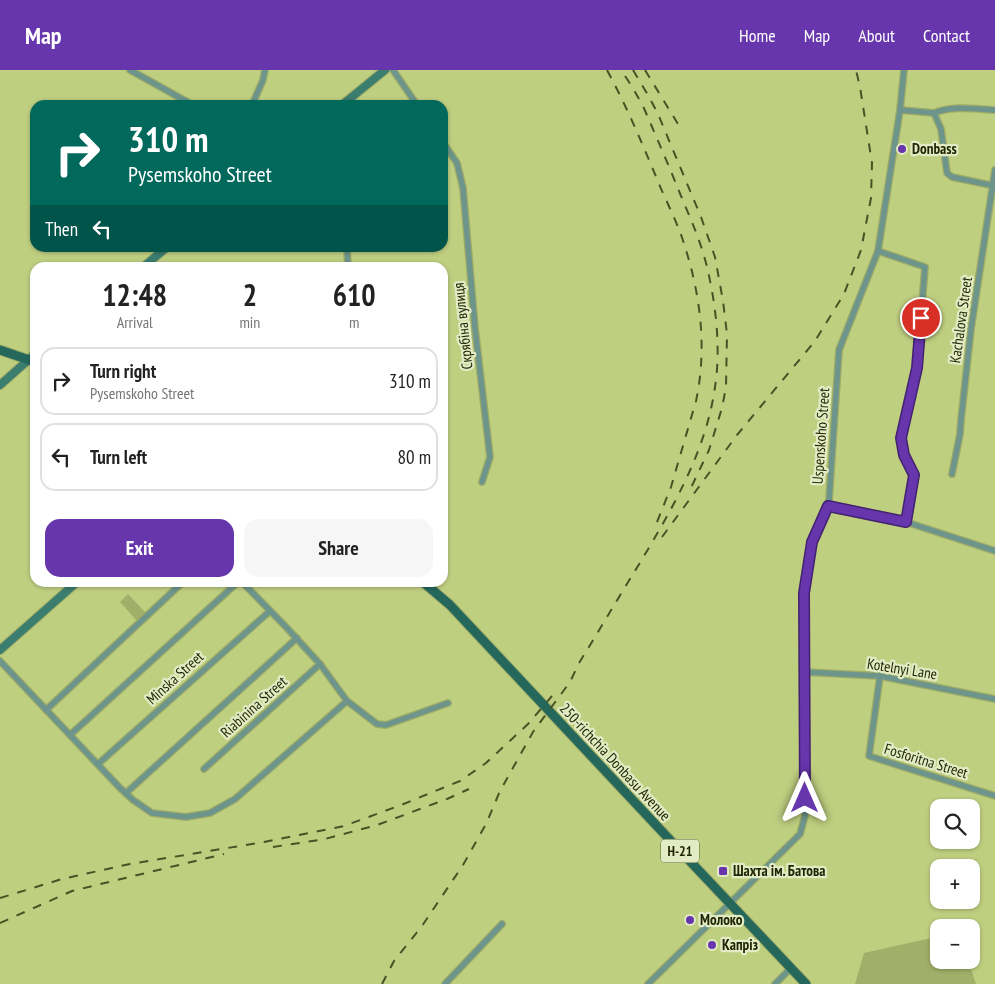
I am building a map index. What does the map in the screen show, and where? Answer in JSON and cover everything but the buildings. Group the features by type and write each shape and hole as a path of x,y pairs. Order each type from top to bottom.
{"main road":[{"path":"0,350 30,357"},
{"name":"250-richchia Donbasu Avenue","path":"429,587 450,605 806,984"}],"street":[{"path":"130,70 184,100"},
{"path":"254,100 266,70"},
{"path":"348,100 385,70"},
{"path":"393,70 414,100"},
{"name":"Uspenskoho Street","path":"648,984 800,834 805,816 804,593 812,542 828,506 839,350 878,251 900,110 904,70"},
{"path":"900,110 934,112 945,108 995,110"},
{"path":"934,112 941,129 946,173 952,178 994,186"},
{"name":"Скрябіна вулиця","path":"448,150 457,163 463,188 475,328 490,457 482,482"},
{"name":"Kachalova Street","path":"952,474 960,434 971,329 995,170"},
{"path":"878,251 925,267 917,368 901,438 904,455 914,475 906,522"},
{"path":"149,262 161,252"},
{"path":"0,385 30,360"},
{"path":"828,506 906,522 995,551"},
{"path":"0,650 71,587"},
{"path":"46,710 179,587"},
{"name":"Minska Street","path":"70,736 233,587"},
{"path":"247,587 320,664 347,701 377,724 386,725 448,703"},
{"name":"Minska Street","path":"98,764 270,611"},
{"path":"126,793 296,638"},
{"path":"0,661 70,736 134,800 152,812 186,817 210,813 235,799 347,701"},
{"name":"Riabinina Street","path":"204,769 320,664"},
{"name":"Kotelnyi Lane","path":"804,672 880,676 995,698"},
{"name":"Fosforitna Street","path":"880,676 869,756 995,796"},
{"path":"445,984 502,924"},
{"path":"775,984 791,968"}],"green space":[{"path":"128,594 146,613 137,621 120,602"},
{"path":"930,938 930,969 971,969 976,984 855,984 864,953"}],"railway":[{"path":"607,70 680,231 691,266 701,324 701,362 696,401 671,487 655,527"},
{"path":"382,984 394,961 422,926 463,865 486,824 500,791 533,732 570,682 579,663 663,524 686,480 704,435 715,387 718,357 715,311 707,267 696,231 643,106 621,70"},
{"path":"633,70 658,114 701,217 715,257 723,301 727,334 726,387 722,408 709,450 689,492"},
{"path":"645,70 681,129"},
{"path":"662,537 737,435 815,341 844,294 861,250 871,198 872,163 856,70"},
{"path":"0,898 62,879 130,864 264,842 344,826 460,781 486,763 528,724 552,696"},
{"path":"273,847 325,839 377,825 469,789"},
{"path":"0,923 72,891 224,854"}],"place":[{"name":"Donbass","path":"902,149"},
{"name":"Шахта ім. Батова","path":"723,871"},
{"name":"Молоко","path":"690,920"},
{"name":"Капріз","path":"712,945"}],"route":[{"path":"805,798 804,593 812,542 828,506 906,522 914,475 904,455 901,438 917,368 921,318"}]}
